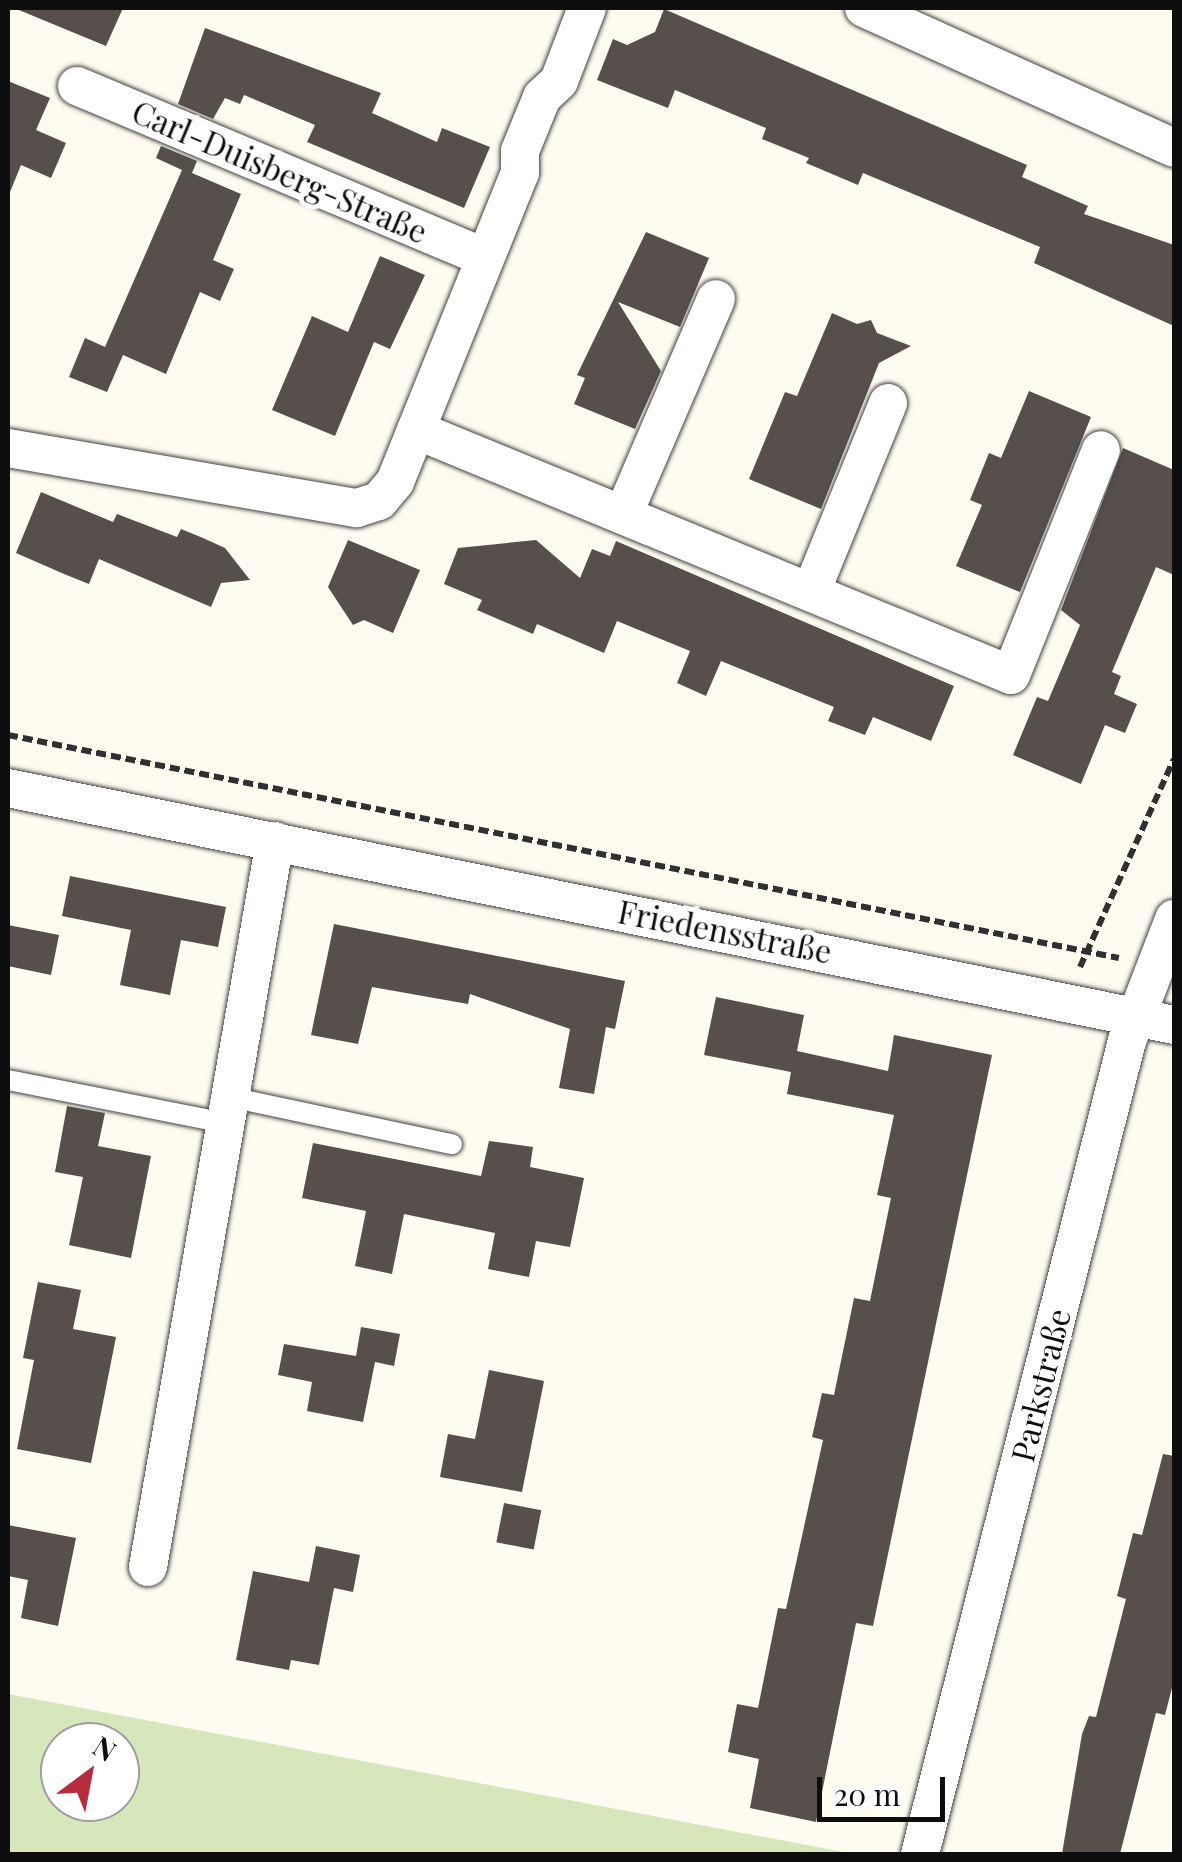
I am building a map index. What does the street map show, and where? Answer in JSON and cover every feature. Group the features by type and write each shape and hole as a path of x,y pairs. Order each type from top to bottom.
{"street":[{"path":"8,448 357,508 379,501 395,482 520,173 520,152 542,97 559,81 587,8"},
{"path":"864,8 911,17 1174,148"},
{"name":"Carl-Duisberg-Straße","path":"78,86 484,257"},
{"path":"623,515 716,299"},
{"path":"811,592 888,403"},
{"path":"416,430 1011,675 1102,450"},
{"name":"Friedensstraße","path":"8,788 1174,1025"},
{"path":"148,1568 275,841"},
{"name":"Parkstraße","path":"920,1854 1135,1016 1174,920"}],"lane":[{"path":"8,1080 452,1144"}],"path":[{"path":"8,736 1088,948 1174,758"}],"green space":[{"path":"8,1694 849,1853 8,1854"}],"building":[{"path":"14,8 123,8 106,46"},
{"path":"664,9 1027,165 1022,177 1088,206 1084,214 1174,245 1174,326 1034,263 1040,247 863,173 858,185 806,163 809,158 762,139 766,128 675,90 668,108 597,80 613,39 627,45 655,32"},
{"path":"205,28 381,93 372,113 437,142 442,128 490,147 464,208 307,142 315,125 244,95 240,104 225,98 213,119 178,104"},
{"path":"8,81 50,98 36,130 66,143 51,178 21,165 8,197"},
{"path":"161,146 197,161 192,173 241,194 213,260 234,269 220,301 200,292 166,374 123,355 107,392 69,377 85,338 105,347 182,170 156,158"},
{"path":"646,232 709,258 680,327 618,302 661,371 635,429 574,404 585,378 577,375"},
{"path":"380,256 425,275 390,349 374,342 335,436 272,410 312,316 348,332"},
{"path":"832,313 857,324 871,320 877,333 911,346 879,363 821,509 749,479 785,392 797,396"},
{"path":"1029,391 1091,417 1020,592 956,566 982,505 970,500 989,453 1001,458"},
{"path":"1123,448 1174,470 1174,575 1156,567 1112,672 1121,676 1114,694 1137,704 1125,733 1105,725 1081,784 1013,755 1037,697 1048,701 1080,625 1061,610"},
{"path":"41,492 113,522 117,514 177,537 181,529 203,538 225,548 250,580 221,583 211,607 99,559 89,584 64,574 16,553"},
{"path":"348,540 420,570 393,633 364,620 353,625 328,587"},
{"path":"536,540 580,578 592,549 610,556 616,541 954,686 931,741 873,717 865,735 828,721 834,707 721,661 706,696 677,683 690,651 617,621 604,653 537,624 533,634 477,610 482,600 444,584 458,548"},
{"path":"70,876 226,907 218,947 181,940 170,995 120,985 131,930 62,916"},
{"path":"334,924 625,981 615,1029 606,1027 594,1094 559,1088 570,1029 470,994 468,1004 372,987 358,1044 311,1035"},
{"path":"8,925 59,935 51,975 8,966"},
{"path":"716,997 804,1015 797,1051 888,1071 894,1035 992,1055 873,1626 856,1623 816,1822 750,1808 759,1759 728,1752 737,1704 758,1708 778,1608 786,1609 823,1440 812,1437 822,1393 834,1395 854,1298 870,1301 891,1198 877,1195 894,1115 787,1094 791,1072 704,1055"},
{"path":"67,1106 105,1113 98,1146 151,1156 131,1258 69,1245 83,1177 55,1172"},
{"path":"489,1141 533,1147 530,1167 584,1178 570,1247 536,1241 529,1277 488,1269 495,1233 404,1214 392,1274 355,1266 366,1211 302,1198 313,1143 481,1176"},
{"path":"38,1282 81,1290 73,1329 116,1337 91,1463 17,1449 34,1360 23,1358"},
{"path":"361,1327 400,1334 394,1366 375,1362 363,1422 307,1411 312,1382 278,1375 284,1344 356,1356"},
{"path":"489,1370 544,1381 522,1492 440,1477 448,1434 475,1439"},
{"path":"1163,1454 1174,1456 1174,1680 1165,1715 1156,1713 1120,1854 1062,1854 1082,1734 1089,1716 1096,1717 1126,1599 1117,1596 1133,1533 1142,1535"},
{"path":"504,1503 541,1510 534,1550 496,1542"},
{"path":"8,1525 76,1538 58,1626 21,1618 28,1580 8,1576"},
{"path":"316,1546 360,1555 353,1592 334,1588 319,1665 291,1660 289,1670 236,1660 253,1571 309,1582"}]}
